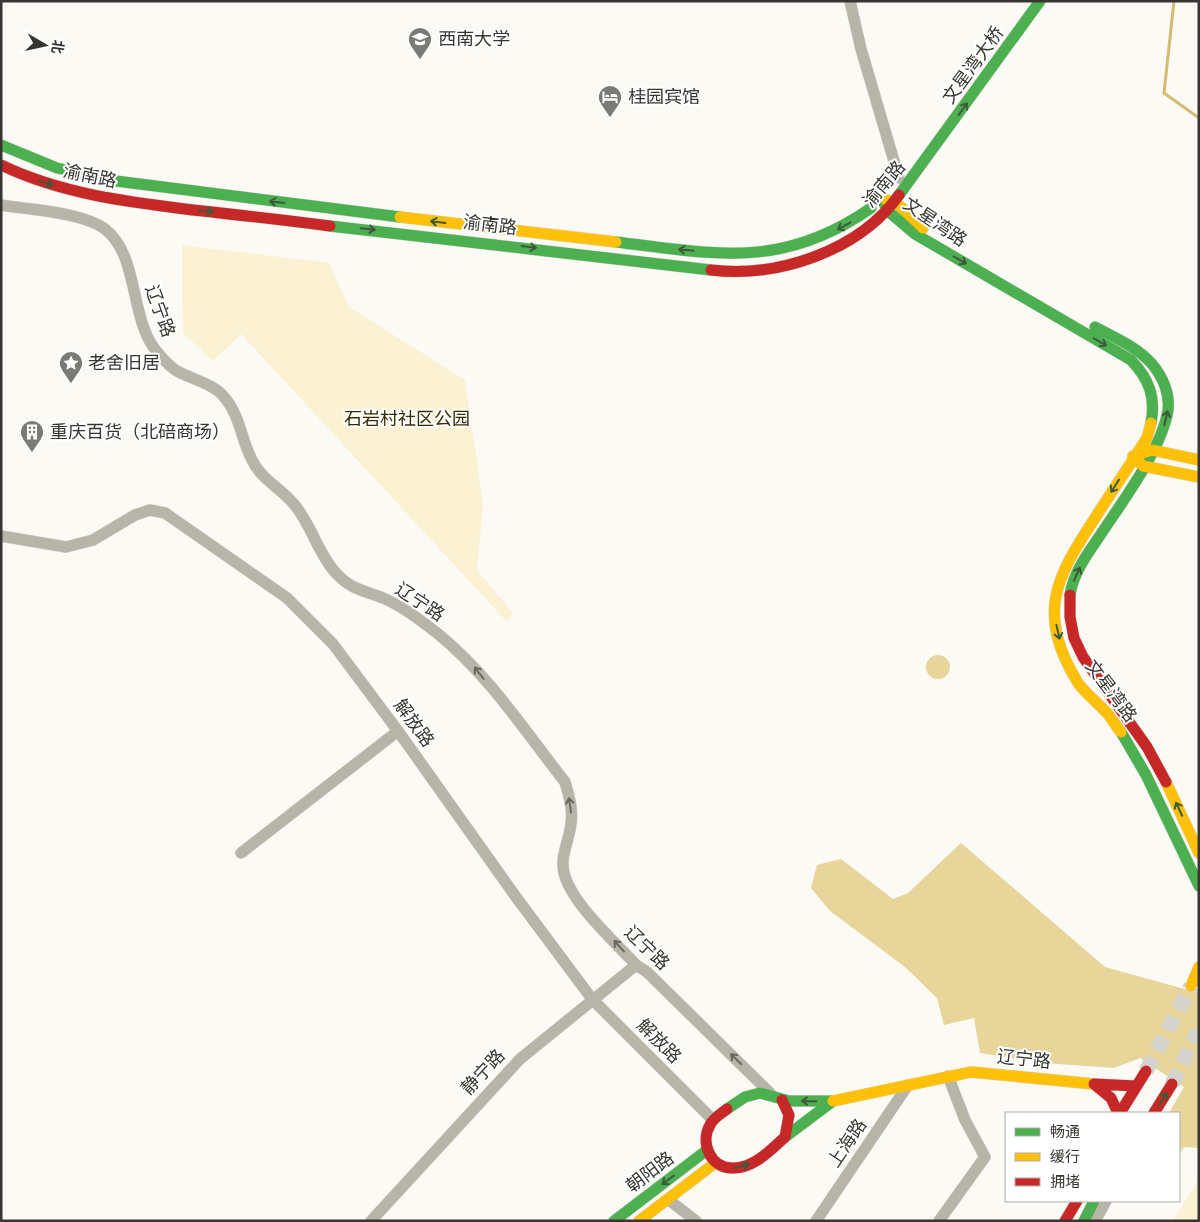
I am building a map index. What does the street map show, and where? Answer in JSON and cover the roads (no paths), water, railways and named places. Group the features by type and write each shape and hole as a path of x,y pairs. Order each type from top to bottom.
{"main road":[{"name":"文星湾大桥","path":"930,145 1026,1"},
{"name":"文星湾大桥","path":"930,145 1040,1"},
{"name":"渝南路","path":"1,145 24,158 80,175 156,188 471,226 738,255 779,250 808,242 859,217 882,199 930,145"},
{"name":"渝南路","path":"1,165 18,174 68,190 119,200 735,273 782,267 812,258 844,243 888,211 930,145"},
{"name":"文星湾路","path":"882,199 896,201 910,218 928,231 1137,351 1156,369 1166,385 1168,409 1165,425 1143,466 1084,559 1074,580 1070,593 1071,625 1076,646 1089,670 1134,726 1159,766 1199,853"},
{"name":"文星湾路","path":"882,199 888,211 915,234 1131,360 1142,370 1154,394 1154,416 1147,438 1067,561 1057,585 1054,603 1056,628 1064,654 1079,684 1107,714 1146,775 1199,886"},
{"path":"1199,460 1152,450 1134,456 1143,466 1199,477"},
{"path":"1191,986 1199,967"},
{"path":"1120,1112 1146,1071"},
{"name":"辽宁路","path":"782,1100 833,1101 971,1072 1094,1084 1136,1086"},
{"path":"1094,1084 1111,1098 1118,1112"},
{"path":"1155,1112 1172,1084"},
{"path":"770,1093 782,1100 789,1115 786,1137 751,1163 740,1168 727,1168 715,1163 707,1150 706,1132 713,1120 750,1095 770,1093"},
{"name":"辽宁路","path":"786,1137 833,1101"},
{"name":"朝阳路","path":"614,1221 707,1150"},
{"path":"639,1221 715,1163"},
{"path":"1065,1221 1076,1202"},
{"path":"1084,1221 1094,1202"}],"street":[{"path":"850,1 860,49 899,178"},
{"name":"辽宁路","path":"1,206 85,219 104,229 116,241 120,248 144,329 156,352 174,370 223,395 236,413 251,459 262,476 292,502 306,522 334,571 358,591 382,598 405,609 437,633 472,664 565,782 571,803 572,822 563,862 566,882 577,900 636,966 647,972 770,1093"},
{"name":"解放路","path":"1,536 66,547 93,540 136,515 150,510 165,513 288,598 333,644 592,999 713,1120"},
{"path":"241,853 398,731"},
{"name":"静宁路","path":"371,1221 520,1059 592,999 636,966"},
{"path":"939,1221 986,1157 971,1134 948,1076"},
{"name":"上海路","path":"816,1221 908,1085"},
{"path":"668,1200 696,1221"},
{"path":"1095,1221 1105,1202"}],"waterway":[{"path":"1174,1 1164,93 1199,118"}],"tunnel":[{"path":"1146,1071 1191,986"},
{"path":"1172,1084 1199,1030"}],"place":[{"name":"西南大学","path":"420,60"},
{"name":"桂园宾馆","path":"610,118"},
{"name":"老舍旧居","path":"71,384"},
{"name":"重庆百货（北碚商场）","path":"32,453"}],"park label":[{"name":"石岩村社区公园","path":"407,419"}]}
